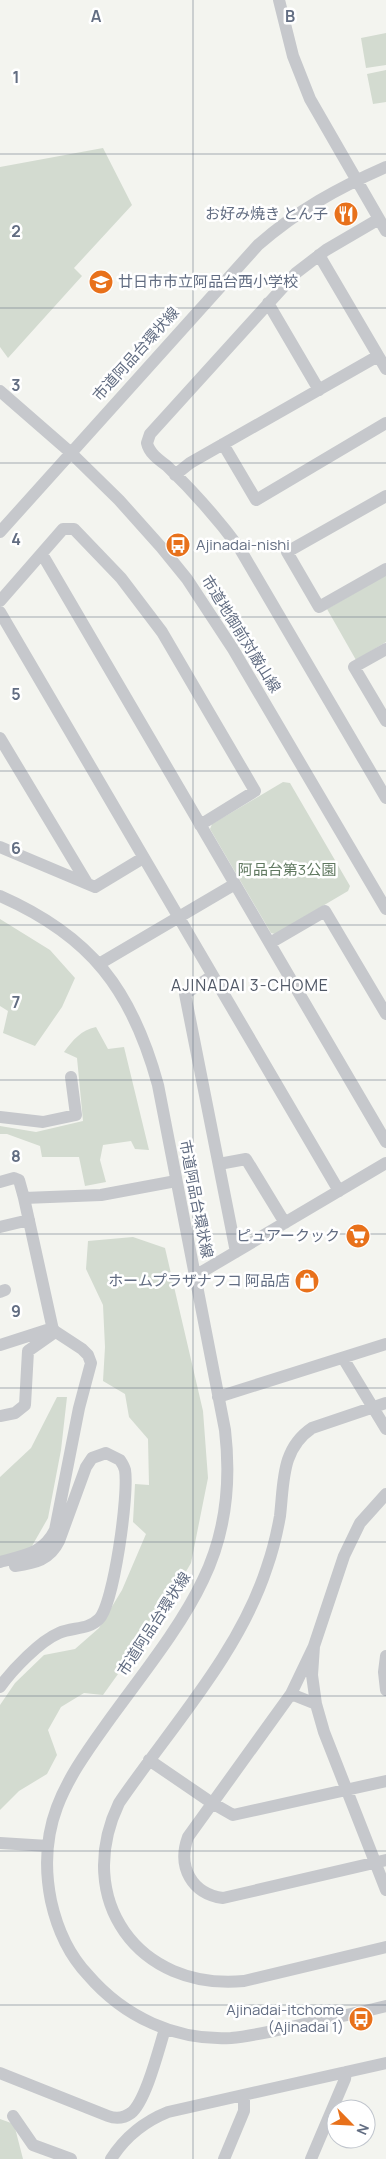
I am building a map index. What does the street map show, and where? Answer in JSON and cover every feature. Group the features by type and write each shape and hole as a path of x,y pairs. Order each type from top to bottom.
{"street":[{"path":"279,0 293,56 302,82 386,231"},
{"name":"市道阿品台環状線","path":"0,532 258,245 302,210 326,195 386,166"},
{"path":"379,218 319,254 296,273 147,438 150,451 175,474 216,518 250,565 386,798"},
{"path":"319,254 386,369"},
{"path":"268,302 319,390"},
{"path":"175,474 378,356"},
{"name":"市道地御前対厳山線","path":"0,390 70,452 148,531 204,602 234,649 386,909"},
{"path":"224,444 256,500 386,423"},
{"path":"386,496 287,552 319,607 386,569"},
{"path":"0,602 63,529 74,529 121,578 162,632 255,791 200,825"},
{"path":"42,554 386,1142"},
{"path":"0,612 339,1191"},
{"path":"386,649 354,667 386,721"},
{"path":"0,738 87,884"},
{"path":"0,847 95,887 143,858"},
{"path":"99,964 235,884"},
{"name":"市道阿品台環状線","path":"0,896 34,912 62,930 99,964 127,1003 150,1056 158,1085 227,1445 227,1491 223,1521 210,1564 197,1592 67,1782 53,1816 48,1846 47,1871 53,1908 58,1925 85,1973 111,1999 142,2019 165,2029 194,2036 231,2038 249,2036 386,2006"},
{"path":"270,944 325,910 386,1014"},
{"path":"212,976 186,994 236,1252"},
{"path":"0,1117 43,1122 76,1115 71,1077"},
{"path":"219,1164 246,1159 285,1223"},
{"path":"195,1276 386,1163"},
{"path":"0,1182 17,1178 20,1182 54,1330 82,1349 88,1355 91,1363 79,1408 58,1522 51,1538 39,1550 23,1557 0,1562"},
{"path":"24,1198 101,1195 176,1181"},
{"path":"0,1227 28,1220"},
{"path":"0,1346 54,1330"},
{"path":"0,1416 15,1413 25,1405 28,1351 54,1330"},
{"path":"218,1397 386,1344"},
{"path":"343,1358 386,1429"},
{"path":"386,1403 312,1428 304,1433 292,1448 285,1466 275,1540 265,1575 254,1603 221,1660 119,1803 105,1839 103,1859 106,1888 115,1915 131,1939 152,1960 186,1977 224,1982 244,1980 386,1947"},
{"path":"0,1568 37,1562 48,1556 59,1541 88,1462 101,1454 112,1454 120,1460 125,1474 124,1521 105,1610 93,1624 65,1631 50,1638 27,1658 0,1686"},
{"path":"381,1861 232,1897 214,1897 192,1882 184,1864 183,1855 188,1837 291,1694 314,1646 351,1539 371,1509 386,1494"},
{"path":"314,1646 312,1675 316,1704 324,1732 346,1790 381,1861 386,1890"},
{"path":"386,1656 384,1672 386,1690"},
{"path":"291,1694 316,1704"},
{"path":"149,1760 233,1815 386,1782"},
{"path":"0,1843 48,1846"},
{"path":"0,2073 108,2116 121,2117 129,2114 137,2105 145,2090 165,2029"},
{"path":"111,2159 131,2134 158,2116 168,2112 386,2063"},
{"path":"311,2159 345,2079 346,2072"},
{"path":"224,2159 244,2111 244,2095"},
{"path":"13,2116 32,2144 71,2159"}],"green space":[{"path":"386,33 386,65 366,68 361,38"},
{"path":"386,70 386,102 373,104 367,74"},
{"path":"103,148 132,205 74,268 82,276 8,358 0,347 0,167"},
{"path":"386,575 386,642 356,660 327,609"},
{"name":"阿品台第3公園","path":"283,782 290,783 350,886 348,891 275,934 271,933 210,829 212,824"},
{"path":"0,919 50,950 75,978 62,1007 35,1046 3,1033 8,1011 0,1006"},
{"path":"96,1027 108,1049 124,1047 149,1150 135,1149 131,1141 103,1145 100,1160 106,1182 85,1186 79,1157 42,1157 40,1146 7,1134 0,1134 0,1126 36,1132 83,1121 77,1058 64,1052 82,1033"},
{"path":"133,1237 165,1248 203,1411 208,1478 191,1563 161,1614 103,1695 84,1693 61,1707 48,1730 57,1755 47,1774 19,1791 0,1810 0,1705 15,1683 44,1655 75,1649 99,1628 122,1590 146,1534 133,1522 135,1484 149,1485 148,1439 129,1417 125,1394 103,1381 105,1347 103,1305 86,1269 88,1241"},
{"path":"57,1397 67,1397 61,1450 48,1518 28,1553 0,1562 0,1477 31,1448"},
{"path":"0,2119 14,2124 23,2159 0,2159"}],"place":[{"name":"お好み焼き とん子","path":"346,214"},
{"name":"廿日市市立阿品台西小学校","path":"101,282"},
{"name":"Ajinadai-nishi","path":"178,545"},
{"name":"ピュアークック","path":"358,1236"},
{"name":"ホームプラザナフコ 阿品店","path":"307,1281"},
{"name":"Ajinadai-itchome (Ajinadai 1)","path":"361,2019"}],"district":[{"name":"AJINADAI 3-CHOME","path":"250,985"}]}
